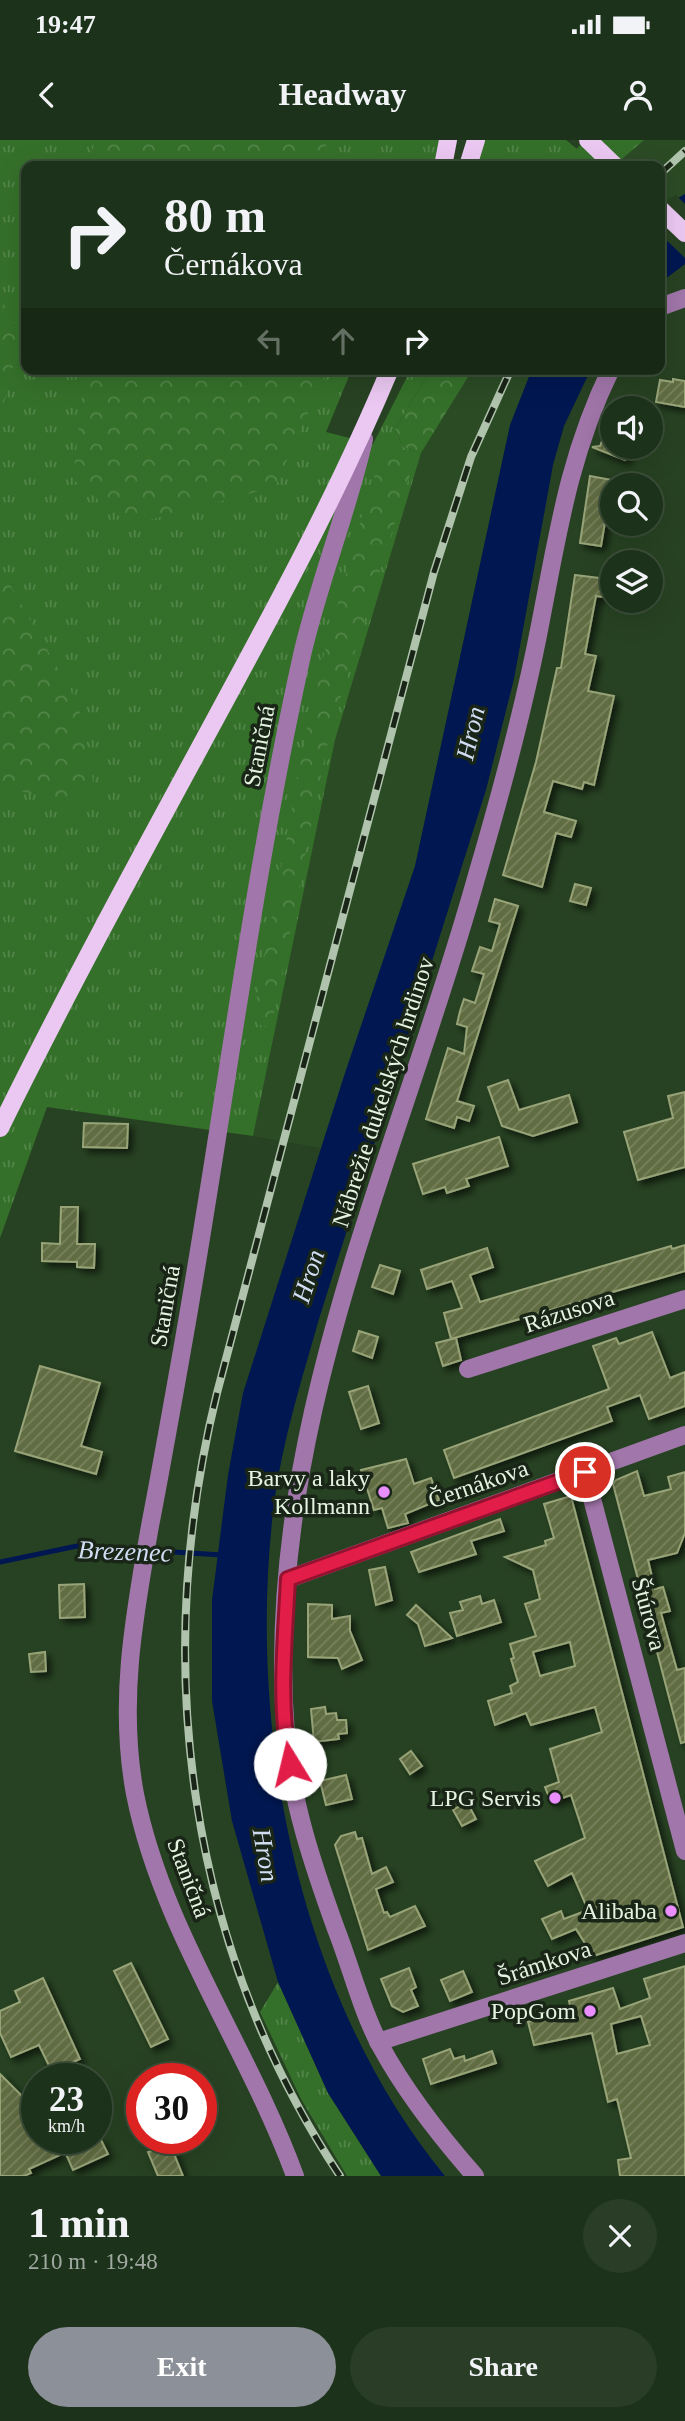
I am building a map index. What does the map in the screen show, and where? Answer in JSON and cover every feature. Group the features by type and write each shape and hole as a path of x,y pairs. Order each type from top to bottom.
{"main road":[{"path":"444,161 448,140"},
{"path":"470,161 476,140"},
{"path":"588,140 610,161"},
{"path":"665,214 685,233"},
{"path":"0,1128 120,894 279,601 367,425 388,375"}],"street":[{"path":"665,305 685,298"},
{"name":"Nábrežie dukelských hrdinov","path":"475,2176 421,2114 378,2042 316,1875 286,1740 284,1677 288,1579 303,1445 331,1333 477,878 540,628 561,508 577,449 608,375"},
{"name":"Staničná","path":"295,2176 174,1913 154,1861 136,1797 128,1746 126,1703 133,1618 276,786 323,571 358,467 367,425"},
{"name":"Rázusova","path":"468,1369 685,1299"},
{"name":"Černákova","path":"288,1579 685,1435"},
{"name":"Štúrova","path":"585,1472 685,1851"},
{"name":"Šrámkova","path":"378,2042 685,1943"}],"shaded area":[{"path":"644,140 685,140 685,194 665,206 665,161 620,161"},
{"path":"469,375 530,375 510,425 415,866 321,1148 253,1136 335,740 421,453"}],"green space":[{"path":"0,140 442,140 436,161 21,161 21,375 350,375 326,432 373,444 408,375 427,375 395,429 403,447 421,453 335,740 253,1136 47,1107 0,1238"},
{"path":"96,140 335,140 308,157 307,161 88,161"},
{"path":"482,140 566,140 577,149 564,161 476,161"},
{"path":"586,140 644,140 620,161 563,161"},
{"path":"0,298 21,335 0,417"},
{"path":"84,375 325,375 275,487 130,525 73,479"},
{"path":"427,375 469,375 421,453 403,447 395,429"},
{"path":"384,455 409,458 412,468 329,735 274,1013 264,1028 253,1018 314,691 370,486"},
{"path":"0,567 78,704 94,786 75,803 0,787"},
{"path":"278,1982 328,2093 381,2176 347,2176 301,2099 260,2012"}],"water":[{"path":"685,194 685,264 665,279 665,206"},
{"name":"Hron","path":"530,375 588,375 564,426 553,465 514,679 486,790 299,1388 274,1504 267,1591 268,1680 277,1769 294,1858 319,1945 352,2027 394,2105 445,2176 381,2176 328,2093 278,1982 232,1821 212,1701 212,1600 228,1475 243,1393 344,1076 415,866 510,425"}],"pier":[{"path":"676,195 685,204 685,258 665,239 665,201"}],"building":[{"path":"673,379 685,381 685,407 663,403 663,396 657,396 660,380 673,382"},
{"path":"590,476 600,478 601,546 580,543"},
{"path":"575,575 599,578 600,597 596,596 585,654 596,656 588,691 614,696 594,785 584,782 582,789 553,781 544,812 576,821 571,837 556,833 542,887 503,875 536,762 557,668 561,668"},
{"path":"575,884 591,888 586,905 570,901"},
{"path":"495,899 518,906 457,1101 474,1106 469,1121 457,1117 454,1128 426,1119 448,1048 464,1054 467,1027 457,1024 464,999 475,1003 484,974 472,971 480,947 492,951 500,924 489,921"},
{"path":"508,1080 519,1110 569,1095 577,1122 533,1136 502,1126 488,1087"},
{"path":"685,1092 685,1167 638,1180 624,1132 673,1118 668,1096"},
{"path":"84,1123 128,1124 127,1148 83,1147"},
{"path":"499,1137 508,1166 466,1179 469,1186 447,1193 445,1187 423,1194 413,1164"},
{"path":"61,1207 78,1207 77,1244 95,1244 94,1268 77,1267 77,1262 42,1261 42,1243 60,1244"},
{"path":"685,1245 685,1271 451,1339 444,1313 462,1308 452,1281 427,1289 421,1270 487,1248 493,1267 470,1275 480,1302 671,1246 672,1249"},
{"path":"380,1265 400,1271 393,1294 372,1287"},
{"path":"359,1331 378,1337 372,1358 353,1351"},
{"path":"652,1332 670,1378 685,1372 685,1406 649,1419 640,1395 607,1407 612,1421 454,1478 444,1450 609,1389 593,1346 616,1338 619,1344"},
{"path":"456,1338 461,1360 443,1366 436,1343"},
{"path":"40,1366 100,1383 81,1446 102,1452 96,1474 15,1451"},
{"path":"368,1386 379,1423 361,1429 349,1392"},
{"path":"406,1459 414,1484 431,1478 439,1500 405,1514 408,1523 388,1528 382,1508 374,1510 361,1470"},
{"path":"637,1471 644,1496 671,1489 668,1477 685,1472 685,1533 677,1553 648,1560 655,1589 663,1587 670,1611 661,1613 677,1670 685,1668 685,1742 681,1743 613,1484"},
{"path":"571,1496 683,1927 593,1956 576,1929 552,1939 542,1919 561,1911 564,1919 588,1910 572,1873 548,1886 535,1861 585,1838 571,1795 551,1802 545,1787 559,1782 550,1749 602,1732 595,1707 531,1725 526,1713 495,1725 488,1701 512,1693 510,1686 518,1682 511,1659 514,1658 510,1644 536,1636 525,1604 540,1599 533,1570 505,1557 546,1545 545,1541 554,1538 544,1504","holes":["570,1642 575,1666 540,1676 533,1652"]},
{"path":"500,1519 504,1531 471,1541 476,1554 419,1572 411,1552"},
{"path":"385,1567 392,1600 376,1605 369,1570"},
{"path":"84,1584 85,1617 60,1618 59,1585"},
{"path":"480,1596 482,1604 494,1600 501,1622 457,1636 450,1613 463,1610 460,1602"},
{"path":"308,1604 332,1605 332,1619 350,1616 350,1631 362,1660 342,1669 338,1658 308,1657"},
{"path":"416,1605 452,1638 425,1646 418,1624 407,1615"},
{"path":"45,1652 46,1671 31,1672 29,1654"},
{"path":"325,1707 326,1714 336,1713 337,1720 346,1720 347,1733 338,1734 339,1739 314,1742 311,1709"},
{"path":"411,1751 422,1766 410,1774 400,1759"},
{"path":"346,1775 352,1799 326,1805 320,1781"},
{"path":"467,1802 476,1819 462,1826 453,1810"},
{"path":"355,1832 357,1839 362,1838 372,1874 386,1867 393,1882 376,1889 384,1913 387,1912 390,1917 415,1906 425,1926 368,1950 335,1845 341,1836"},
{"path":"131,1963 168,2039 151,2047 114,1971"},
{"path":"685,1966 685,2176 620,2176 618,2160 631,2158 617,2099 608,2102 592,2033 534,2045 528,2022 571,2010 569,2001 613,1988 620,2009 650,1998 644,1979","holes":["641,2016 650,2045 617,2054 611,2024"]},
{"path":"409,1968 416,1987 411,1990 418,2006 403,2012 392,2006 381,1979"},
{"path":"463,1971 472,1992 450,2001 441,1980"},
{"path":"43,1978 80,2059 71,2063 48,2063 39,2045 11,2057 0,2033 0,2011 20,2002 15,1991"},
{"path":"450,2049 454,2059 464,2056 465,2061 492,2051 496,2063 431,2084 423,2059"},
{"path":"0,2074 21,2095 21,2154 60,2155 29,2169 31,2173 24,2176 0,2176"},
{"path":"66,2154 108,2154 73,2170"},
{"path":"149,2154 174,2154 183,2176 158,2176"}],"waterway":[{"name":"Brezenec","path":"0,1562 77,1546 222,1555"}],"railway":[{"path":"665,169 685,151"},
{"path":"340,2176 288,2087 247,1993 216,1897 196,1798 186,1697 187,1596 197,1494 217,1393 434,572 471,457 508,375"}],"place":[{"name":"Barvy a laky Kollmann","path":"384,1492"},
{"name":"LPG Servis","path":"555,1798"},
{"name":"Alibaba","path":"671,1911"},
{"name":"PopGom","path":"590,2011"}],"route":[{"path":"290,1764 286,1740 284,1677 288,1579 585,1472"}]}
